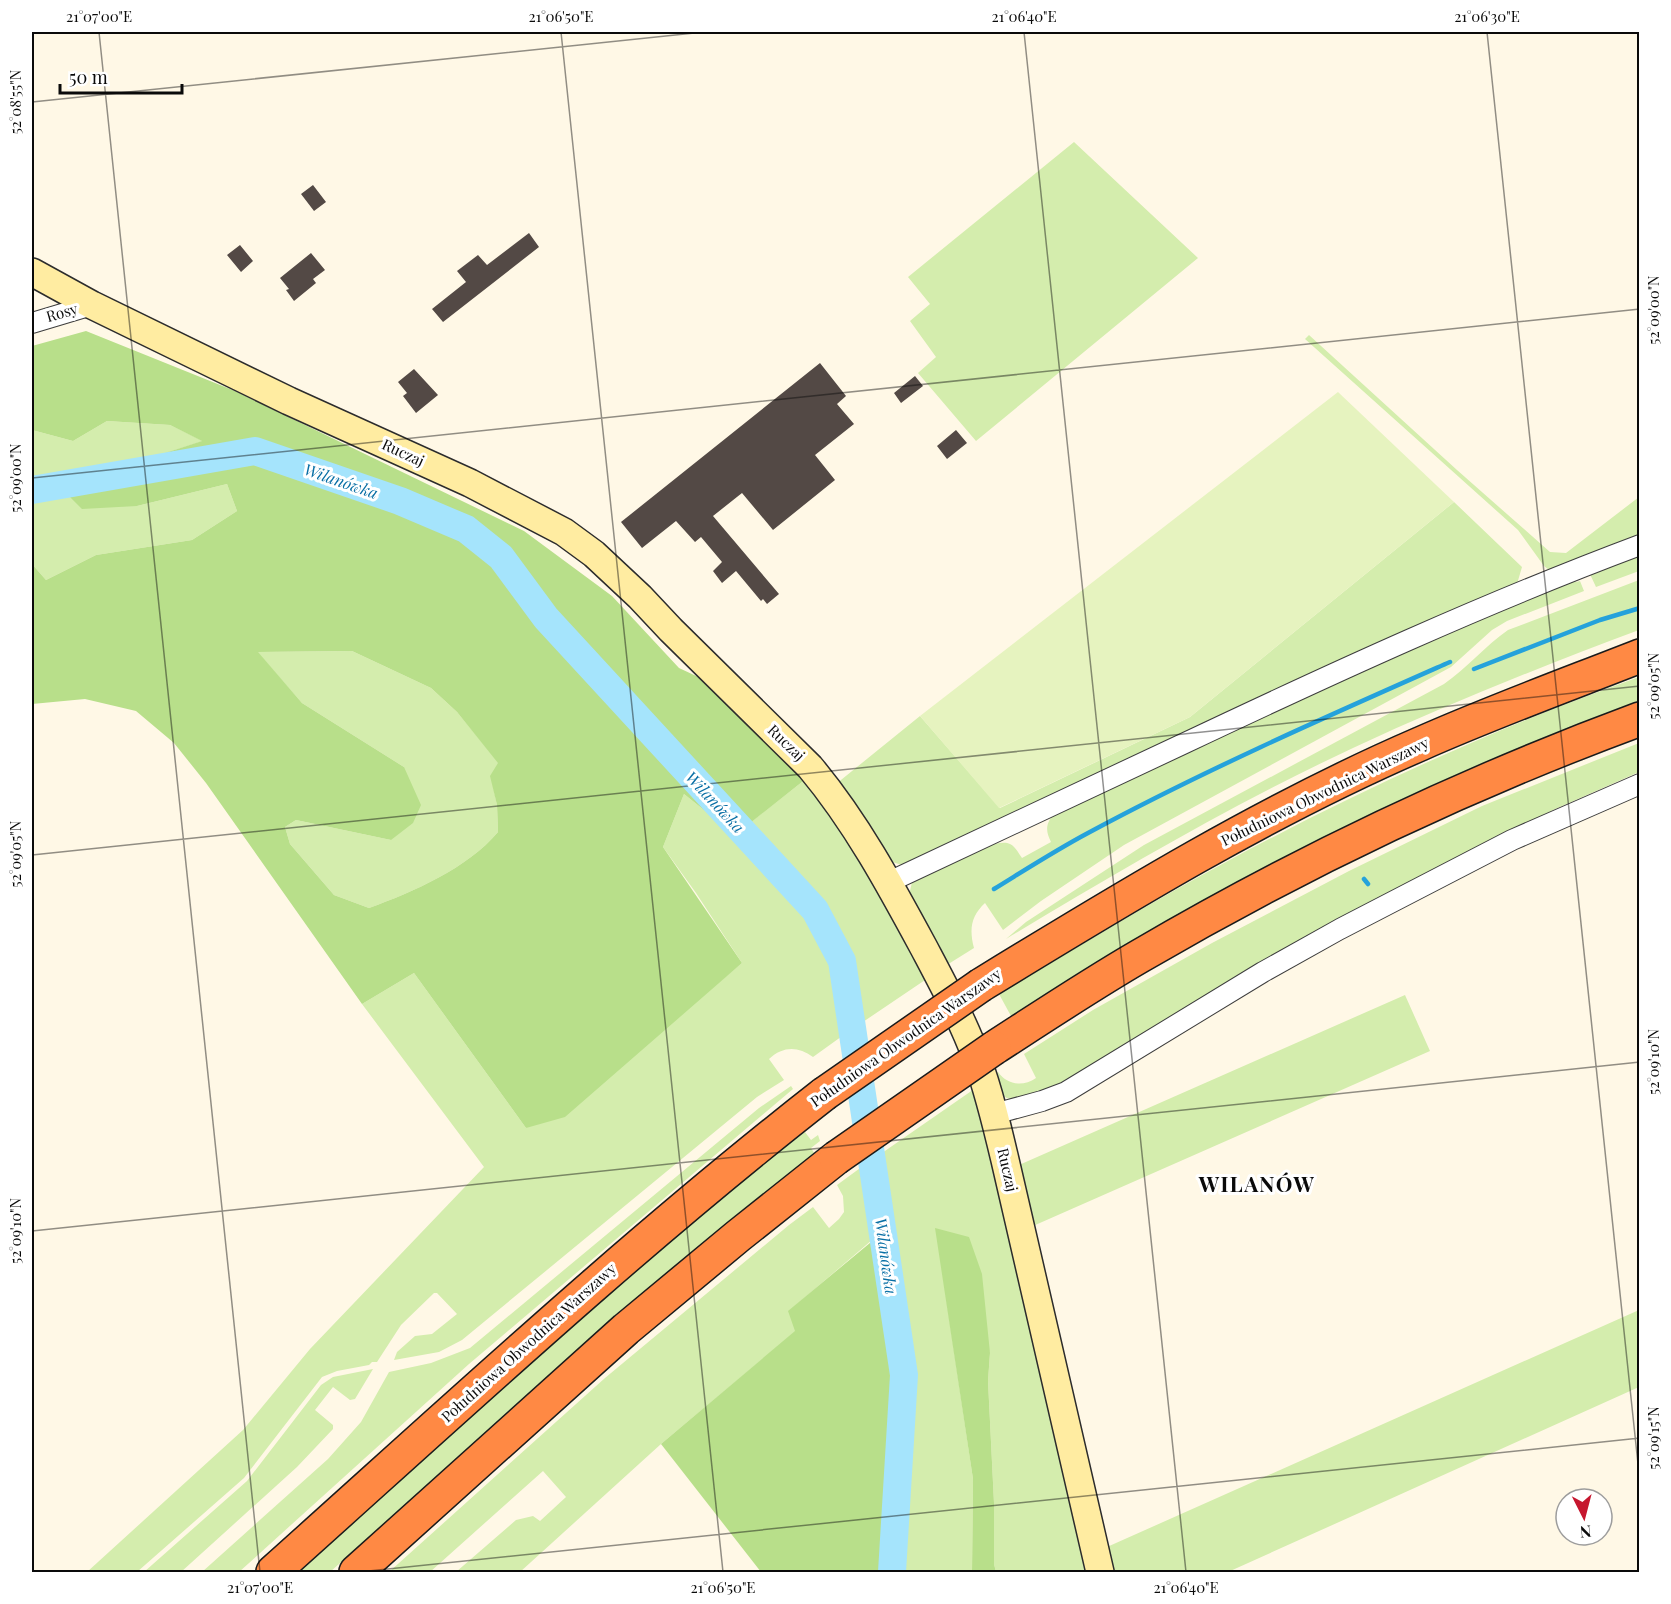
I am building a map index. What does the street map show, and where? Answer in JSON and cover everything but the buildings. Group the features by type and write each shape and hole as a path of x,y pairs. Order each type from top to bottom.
{"highway":[{"name":"Południowa Obwodnica Warszawy","path":"273,1572 638,1246 740,1159 824,1094 981,985 1117,902 1241,831 1327,788 1420,744 1640,656"},
{"path":"356,1572 626,1329 738,1236 837,1158 994,1048 1140,956 1259,890 1489,779 1587,738 1640,719"}],"street":[{"name":"Ruczaj","path":"32,272 92,305 289,401 470,483 572,538 594,554 640,597 810,766 841,807 889,882 953,1004 977,1058 994,1114 1101,1572"},
{"name":"Rosy","path":"32,323 92,305"},
{"path":"889,882 1034,812 1399,643 1640,545"},
{"path":"994,1114 1066,1092 1252,978 1340,929 1512,840 1640,784"}],"green space":[{"path":"1074,142 1198,258 976,441 918,373 936,357 910,321 930,304 908,277"},
{"path":"86,331 235,391 524,531 612,596 679,668 709,682 807,778 735,835 684,794 663,847 742,963 565,1117 526,1128 414,973 362,1004 206,783 174,743 136,711 85,699 32,704 32,564 46,580 96,555 192,540 237,511 227,484 137,506 82,509 70,497 119,468 202,441 170,425 107,421 73,441 32,430 32,346","holes":["352,651 431,688 457,712 498,763 490,776 497,805 498,832 486,845 456,868 386,902 369,908 334,895 290,844 285,827 296,820 391,840 413,823 421,805 404,767 302,703 258,652"]},
{"path":"1309,335 1550,552 1566,553 1639,497 1639,535 1562,568 1549,570 1518,530 1305,339"},
{"path":"1338,392 1454,502 1190,717 999,808 920,716"},
{"path":"107,421 170,425 203,441 119,468 137,506 227,484 237,511 192,540 96,555 46,580 32,564 32,430 73,441"},
{"path":"1454,502 1522,567 1517,584 902,865 889,861 836,784 920,716 1000,808 1190,717"},
{"path":"1639,552 1639,571 1596,587 1589,572"},
{"path":"1574,578 1576,582 1580,581 1584,591 1507,621 1492,630 1451,667 1124,845 1041,901 1003,930 985,903 972,923 974,948 942,968 908,900 912,882 917,878 964,855 991,845 1010,844 1022,858 1051,842 1047,827 1054,813 1330,682"},
{"path":"1639,580 1639,630 1459,701 1308,769 1177,839 1006,939 1026,922 1144,845 1444,684 1508,630"},
{"path":"352,651 431,688 457,712 499,763 491,776 497,805 498,832 486,845 456,868 439,878 369,908 334,895 290,844 285,827 296,820 391,840 404,767 302,703 257,652"},
{"path":"1639,677 1639,703 1613,712 1135,943 1011,1016 999,994 1112,926 1276,835 1430,761 1586,696"},
{"path":"1639,743 1639,772 1553,810 1467,853 1066,1083 1018,1099 1005,1097 997,1087 992,1076 998,1072 1006,1080 1016,1083 1026,1083 1036,1078 1024,1054 1093,1010 1212,943 1349,871 1482,806"},
{"path":"807,778 882,883 931,976 857,1026 848,969 842,947 831,922 796,878 746,826"},
{"path":"684,794 735,835 816,924 829,951 845,1034 813,1057 796,1049 785,1050 774,1055 769,1059 784,1080 757,1097 462,1340 439,1352 394,1360 397,1352 415,1336 432,1334 457,1314 437,1293 434,1293 401,1325 377,1362 337,1371 322,1377 244,1478 137,1572 87,1572 243,1430 310,1349 484,1167 362,1004 414,973 526,1128 699,999 742,963 663,847"},
{"path":"1405,995 1430,1051 1033,1226 1019,1165"},
{"path":"980,1085 1089,1572 996,1572 988,1381 990,1353 936,1229 973,1479 972,1572 898,1572 908,1333 888,1228 882,1153"},
{"path":"791,1086 793,1089 469,1364 239,1572 202,1572 328,1459 361,1422 389,1372 431,1363 470,1348 759,1108"},
{"path":"805,1132 811,1140 818,1135 820,1141 811,1148 816,1156 611,1322 330,1572 293,1572 607,1291"},
{"path":"867,1163 879,1234 789,1311 796,1331 661,1444 520,1572 456,1572 516,1520 533,1516 540,1521 566,1497 543,1471 430,1572 389,1572 605,1378 789,1225 813,1207 829,1228 844,1212 843,1196 837,1185"},
{"path":"888,1228 908,1333 898,1572 761,1572 661,1444 795,1331 788,1311"},
{"path":"935,1228 969,1237 982,1274 990,1353 988,1381 996,1572 972,1572 973,1479"},
{"path":"1639,1310 1639,1387 1228,1572 1113,1572 1107,1547"},
{"path":"373,1369 355,1399 350,1400 333,1387 315,1410 333,1425 333,1429 297,1467 181,1572 144,1572 247,1481 321,1385 333,1377"}],"waterway":[{"name":"Wilanówka","path":"32,490 255,451 400,501 466,529 501,557 546,618 815,910 842,961 904,1375 892,1572"},
{"path":"1474,669 1600,620 1640,608"},
{"path":"994,889 1076,840 1177,787 1450,662"},
{"path":"1364,879 1368,884"}],"district":[{"name":"WILANÓW","path":"1257,1185"}]}
